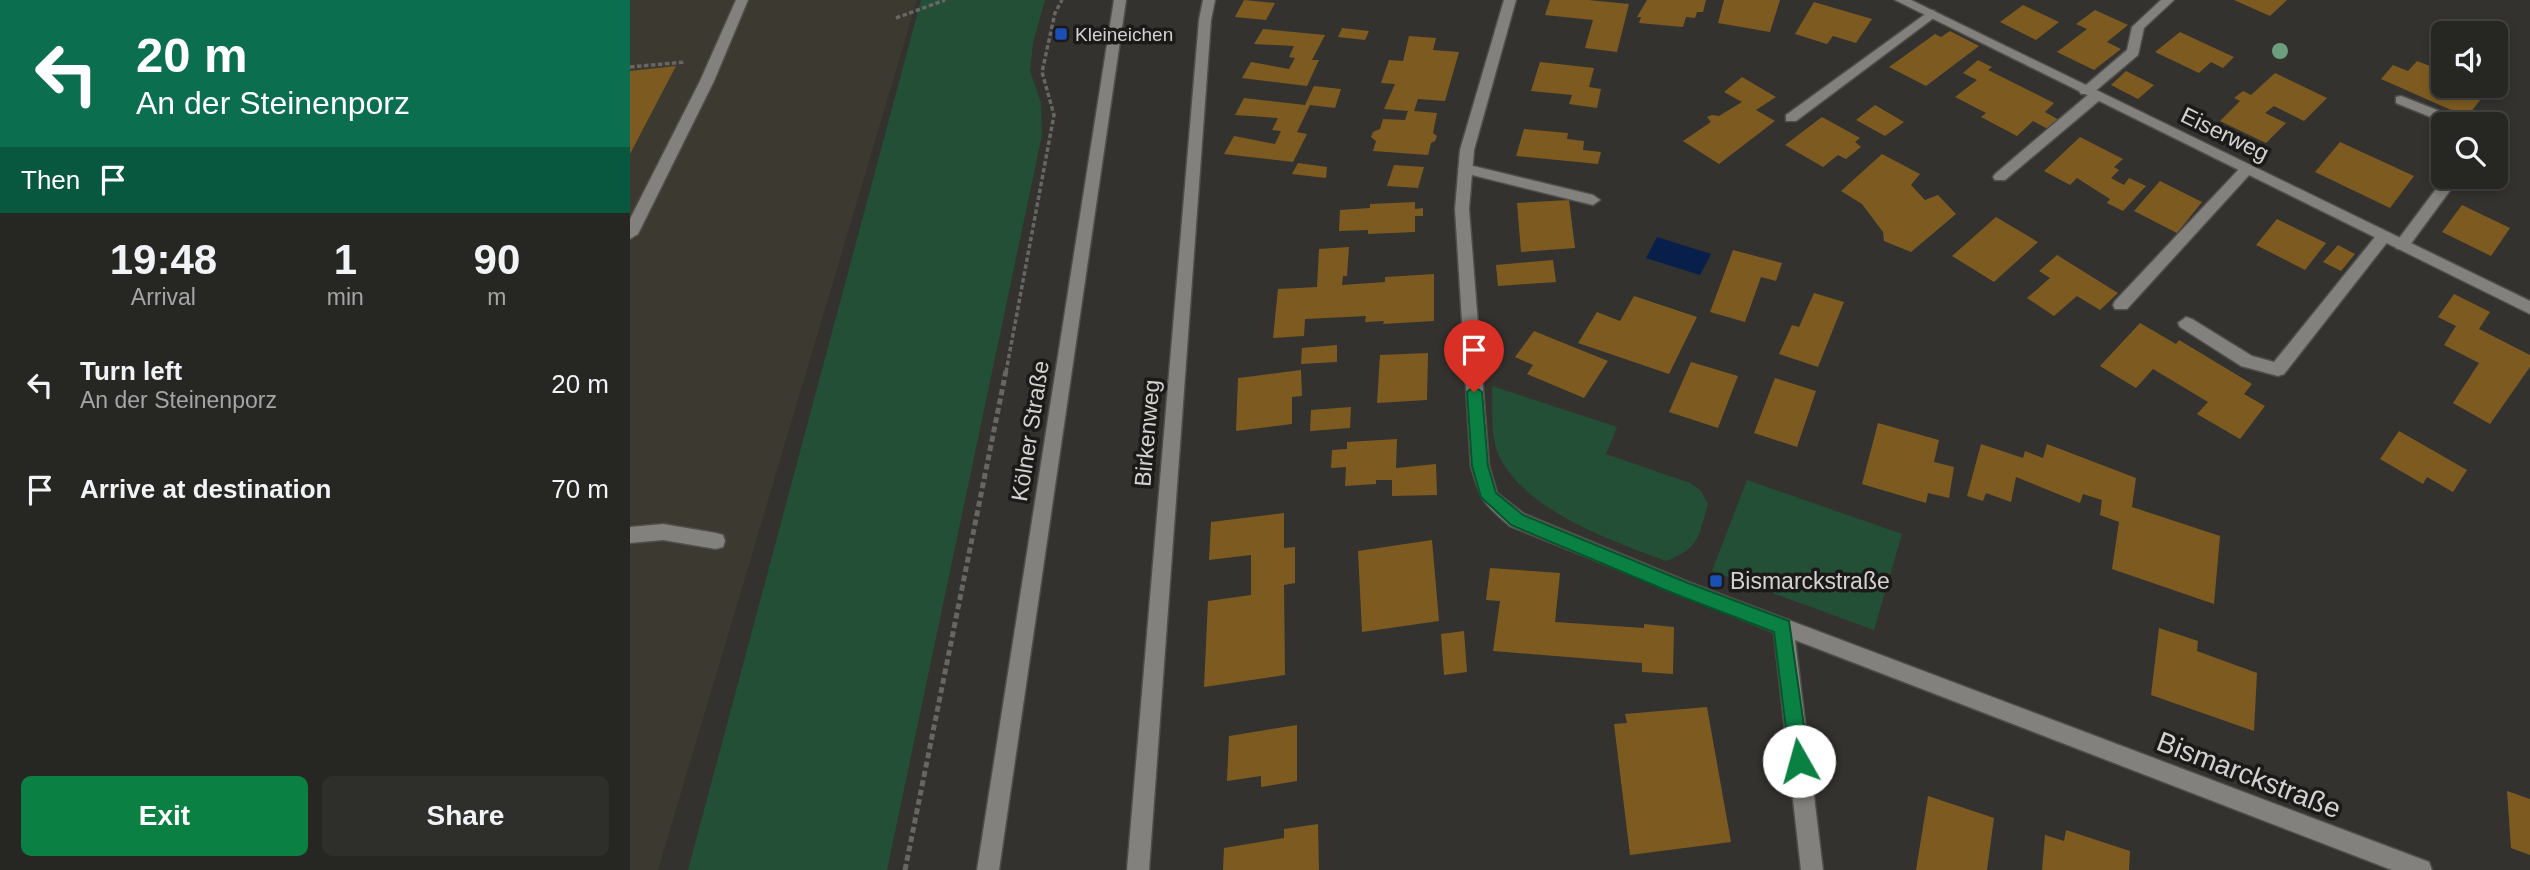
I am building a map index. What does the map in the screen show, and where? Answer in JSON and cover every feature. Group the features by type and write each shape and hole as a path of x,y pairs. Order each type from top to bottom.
{"street":[{"path":"630,234 707,80 742,0"},
{"name":"Kölner Straße","path":"988,870 1120,0"},
{"name":"Birkenweg","path":"1138,870 1205,19 1209,0"},
{"name":"Bismarckstraße","path":"1510,0 1467,150 1462,209 1480,466 1489,497 1517,520 1681,588 2421,870"},
{"name":"Eiserweg","path":"1901,0 2530,308"},
{"path":"2000,177 2133,52 2137,27 2168,0"},
{"path":"1791,118 1931,14"},
{"path":"2401,100 2431,112"},
{"path":"1465,169 1593,200"},
{"path":"2121,305 2246,170"},
{"path":"2402,245 2444,189"},
{"path":"2186,323 2247,361 2278,369 2384,236"},
{"path":"630,535 663,532 716,541"},
{"path":"1783,626 1812,870"}],"path":[{"path":"897,18 945,0"},
{"path":"905,870 986,476 1054,115 1042,72 1055,13 1062,0"},
{"path":"630,67 685,62 679,74"}],"shaded area":[{"path":"630,0 917,0 658,870 630,870"}],"green space":[{"path":"921,0 1045,0 1033,43 1030,71 1041,103 1042,135 887,870 688,870"},
{"path":"1492,386 1617,427 1606,454 1690,483 1701,491 1708,504 1692,546 1666,561 1572,522 1529,493 1512,475 1496,448"},
{"path":"1747,480 1902,534 1874,630 1712,571"}],"water":[{"path":"1657,237 1711,254 1700,275 1646,258"}],"building":[{"path":"1244,0 1275,3 1266,20 1235,17"},
{"path":"1550,0 1629,4 1617,52 1585,48 1593,20 1545,15"},
{"path":"1647,0 1706,0 1703,12 1697,12 1695,18 1686,17 1683,27 1639,23 1641,17 1637,17"},
{"path":"1724,0 1780,0 1770,32 1718,23"},
{"path":"2234,0 2287,0 2270,16"},
{"path":"1814,2 1872,19 1856,43 1833,36 1827,44 1795,34"},
{"path":"2023,5 2059,22 2036,40 2000,22"},
{"path":"2095,10 2128,25 2107,42 2121,49 2094,70 2057,52 2087,29 2076,24"},
{"path":"1342,28 1369,31 1365,40 1338,37"},
{"path":"1263,29 1325,35 1312,60 1319,60 1307,86 1242,78 1251,62 1289,69 1295,58 1289,57 1294,46 1254,44"},
{"path":"1950,31 1979,46 1926,86 1889,67 1935,34 1941,37"},
{"path":"2180,32 2234,57 2223,68 2211,62 2199,73 2155,52"},
{"path":"1409,36 1436,38 1433,50 1459,52 1445,101 1418,99 1414,111 1437,113 1433,133 1437,136 1431,143 1428,155 1373,151 1376,141 1371,137 1373,132 1380,129 1383,119 1405,120 1408,111 1384,109 1395,84 1381,83 1389,60 1403,61"},
{"path":"1978,60 1992,67 1988,70 2054,103 2045,112 2059,120 2048,129 2033,121 2017,136 1981,117 1986,113 1955,97 1977,80 1963,73"},
{"path":"2417,61 2431,66 2431,98 2482,98 2471,112 2456,112 2381,79 2393,65 2408,71"},
{"path":"1540,62 1594,68 1589,87 1601,89 1597,108 1569,104 1572,95 1531,91"},
{"path":"676,66 630,154 630,71"},
{"path":"2126,71 2154,85 2138,99 2111,85"},
{"path":"2275,73 2327,98 2304,121 2274,106 2265,113 2286,123 2266,143 2220,121 2240,101 2234,98 2243,91 2251,95"},
{"path":"1742,77 1776,97 1756,110 1775,121 1719,164 1683,141 1711,122 1707,117 1719,116 1742,102 1724,92"},
{"path":"1314,86 1341,89 1335,108 1310,105 1297,132 1307,134 1293,162 1224,154 1234,136 1275,144 1281,131 1272,130 1278,118 1235,115 1244,98 1305,105"},
{"path":"1875,105 1904,122 1885,136 1856,120"},
{"path":"1822,117 1860,138 1855,142 1861,147 1846,159 1838,155 1823,167 1785,145"},
{"path":"1524,129 1568,133 1567,139 1584,141 1583,150 1601,152 1598,164 1516,156"},
{"path":"2080,137 2123,159 2114,167 2119,170 2111,178 2124,185 2129,178 2146,186 2123,211 2107,203 2110,199 2077,178 2070,185 2044,171"},
{"path":"2340,142 2414,176 2390,208 2315,172"},
{"path":"1882,154 1920,174 1911,185 1925,200 1938,195 1956,214 1911,252 1884,241 1883,232 1862,204 1841,191"},
{"path":"1298,163 1327,167 1326,178 1292,174"},
{"path":"1394,165 1424,167 1418,188 1387,186"},
{"path":"2160,181 2202,202 2177,233 2134,211"},
{"path":"1569,200 1575,248 1521,252 1517,203"},
{"path":"1415,202 1415,209 1423,208 1423,216 1415,216 1415,232 1368,234 1368,230 1339,231 1340,210 1370,208 1370,204"},
{"path":"2462,205 2510,228 2491,256 2442,232"},
{"path":"1996,217 2038,242 1994,282 1952,256"},
{"path":"2277,219 2326,243 2305,270 2256,245"},
{"path":"2338,245 2355,254 2341,271 2323,262"},
{"path":"1349,247 1347,276 1343,276 1342,285 1385,282 1385,277 1434,274 1434,321 1383,324 1384,321 1365,322 1366,316 1305,319 1304,336 1273,338 1278,289 1317,287 1319,249"},
{"path":"1733,250 1782,263 1776,281 1761,277 1745,322 1710,312"},
{"path":"2057,255 2118,293 2100,310 2077,296 2054,316 2027,298 2050,278 2039,271"},
{"path":"1553,260 1556,282 1498,286 1496,265"},
{"path":"1814,293 1844,302 1818,367 1779,354 1792,325 1799,327"},
{"path":"2454,294 2490,312 2479,329 2530,355 2530,367 2490,424 2453,403 2479,363 2444,345 2456,326 2438,317"},
{"path":"1634,296 1697,317 1669,374 1578,343 1597,312 1620,321"},
{"path":"2140,323 2176,344 2179,340 2252,384 2244,394 2265,406 2240,439 2197,414 2208,402 2153,369 2136,388 2100,366"},
{"path":"1534,331 1608,361 1584,398 1527,374 1533,365 1515,357"},
{"path":"1337,345 1337,362 1301,364 1302,348"},
{"path":"1428,353 1427,400 1377,403 1380,355"},
{"path":"1691,362 1738,376 1718,428 1669,412"},
{"path":"1301,370 1302,396 1292,397 1292,424 1236,431 1238,378"},
{"path":"1775,378 1816,391 1797,447 1754,433"},
{"path":"1351,407 1350,428 1310,431 1311,410"},
{"path":"1878,423 1939,440 1934,462 1954,467 1949,498 1928,493 1926,503 1862,484"},
{"path":"2399,431 2467,470 2453,492 2427,477 2423,484 2380,459"},
{"path":"1397,439 1396,468 1436,464 1437,495 1392,496 1392,480 1345,486 1346,467 1331,468 1332,450 1347,449 1347,442"},
{"path":"1981,444 2023,458 2025,451 2043,458 2047,444 2136,478 2132,507 2220,536 2214,604 2112,569 2119,522 2100,515 2102,500 2083,494 2080,503 2016,477 2011,502 1986,493 1983,501 1967,496"},
{"path":"1284,513 1284,548 1295,547 1295,583 1284,585 1285,675 1204,687 1208,601 1251,595 1251,555 1209,560 1211,522"},
{"path":"1432,540 1439,621 1362,632 1358,551"},
{"path":"1490,568 1560,573 1555,622 1644,628 1644,624 1674,627 1673,674 1642,672 1642,663 1493,651 1500,601 1486,600"},
{"path":"2159,628 2198,641 2197,651 2257,673 2254,731 2151,695"},
{"path":"1464,631 1467,672 1444,675 1441,634"},
{"path":"1707,707 1731,842 1630,855 1614,724 1627,723 1625,714"},
{"path":"1297,725 1297,781 1261,787 1261,776 1227,781 1229,736"},
{"path":"2507,791 2530,799 2530,855 2511,848"},
{"path":"1928,796 1994,818 1987,870 1916,870"},
{"path":"1318,824 1319,870 1223,870 1224,848 1284,838 1284,829"},
{"path":"2066,830 2130,851 2129,870 2042,870 2045,835 2064,841"}],"place":[{"name":"Kleineichen","path":"1061,34"},
{"name":"Bismarckstraße","path":"1716,581"}],"route":[{"path":"1474,392 1480,466 1489,497 1517,520 1681,588 1783,626 1799,761"}]}
